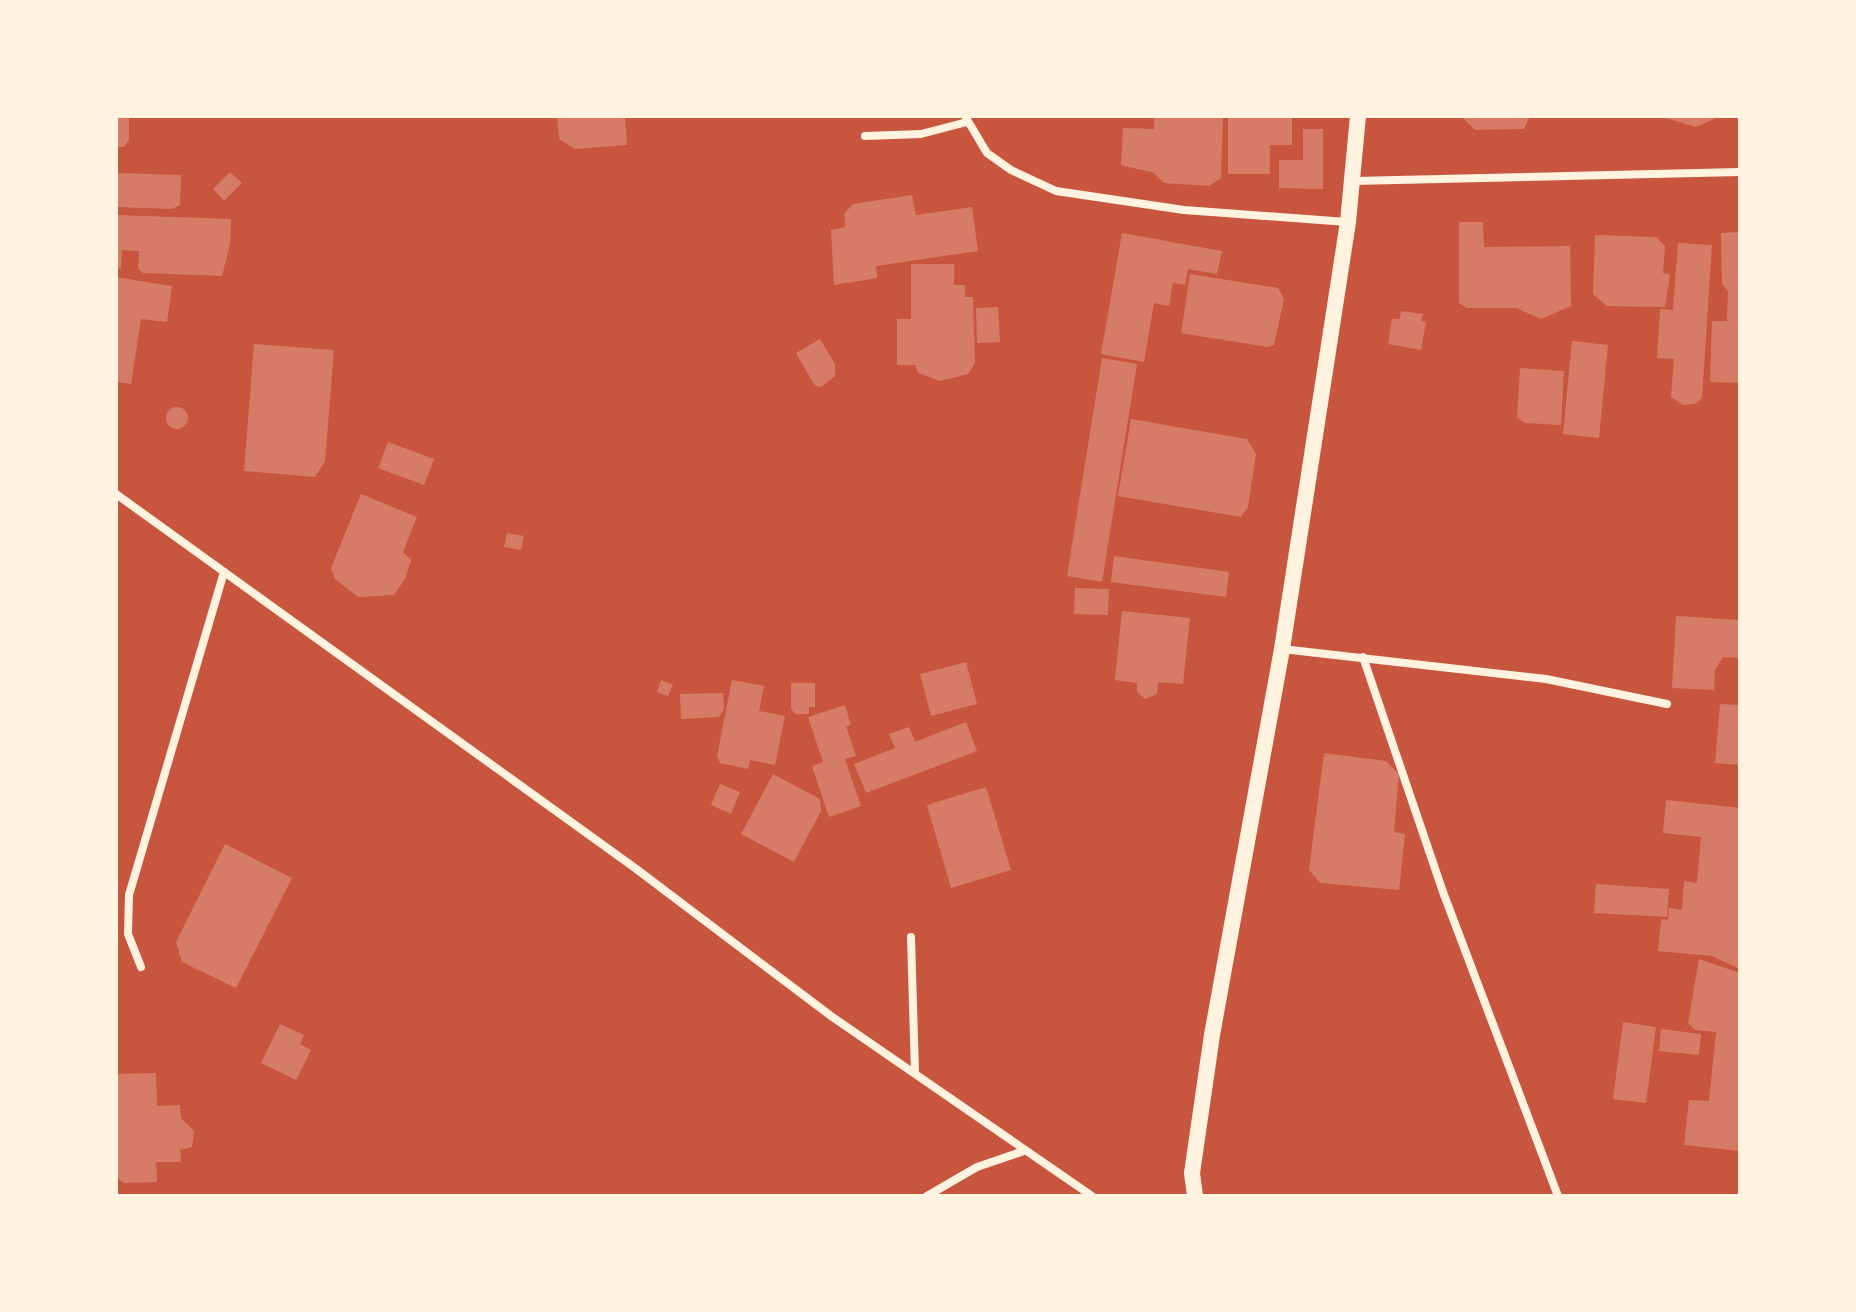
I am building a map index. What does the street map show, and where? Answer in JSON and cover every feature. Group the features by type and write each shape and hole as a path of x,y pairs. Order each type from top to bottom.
{"main road":[{"path":"1195,1196 1192,1173 1212,1035 1282,649 1354,181 1358,116"}],"street":[{"path":"865,136 921,134 966,119 987,153 1011,170 1056,191 1184,210 1348,222"},
{"path":"1354,181 1740,172"},
{"path":"116,494 915,1073 1092,1196"},
{"path":"141,967 128,934 129,895 224,572"},
{"path":"1282,649 1546,679 1667,704"},
{"path":"1363,657 1443,892 1558,1196"},
{"path":"911,937 915,1073"},
{"path":"927,1196 977,1167 1024,1151"}],"building":[{"path":"116,116 129,116 129,139 124,147 116,147"},
{"path":"557,116 625,116 627,145 575,149 559,139"},
{"path":"1154,116 1223,116 1221,178 1209,186 1164,183 1154,173 1121,165 1123,128 1154,129"},
{"path":"1292,116 1292,145 1270,145 1270,174 1228,174 1228,117"},
{"path":"1461,116 1530,116 1524,129 1475,130"},
{"path":"1659,116 1721,116 1696,127"},
{"path":"1303,129 1323,129 1323,189 1279,188 1279,160 1303,160"},
{"path":"230,172 242,183 224,201 213,189"},
{"path":"116,173 181,175 180,205 172,209 116,207"},
{"path":"912,195 916,215 972,207 978,251 876,266 877,278 834,285 831,230 845,227 844,214 853,204"},
{"path":"116,215 231,219 230,244 222,276 143,273 138,269 139,251 122,250 121,269 116,268"},
{"path":"1459,222 1483,222 1484,247 1570,246 1571,306 1541,319 1516,308 1467,308 1459,303"},
{"path":"1740,232 1740,383 1710,382 1712,321 1727,321 1728,291 1722,284 1721,233"},
{"path":"1122,233 1222,251 1217,274 1188,269 1185,285 1173,283 1169,306 1154,303 1144,362 1101,354"},
{"path":"1595,235 1656,237 1665,246 1663,273 1670,274 1665,307 1607,306 1593,294"},
{"path":"1678,243 1712,245 1702,398 1695,404 1683,405 1671,397 1674,359 1657,358 1660,309 1673,310"},
{"path":"911,264 954,264 954,285 965,285 965,297 973,297 975,363 968,374 940,381 918,373 915,365 897,365 897,319 911,319"},
{"path":"1190,274 1278,288 1284,299 1274,345 1267,347 1181,333"},
{"path":"116,277 172,286 167,322 141,319 131,384 116,382"},
{"path":"998,307 1000,342 977,343 976,308"},
{"path":"1401,311 1423,314 1421,321 1426,322 1421,350 1388,344 1392,319 1400,319"},
{"path":"820,339 835,364 835,376 821,387 815,386 796,353"},
{"path":"1572,341 1608,345 1599,438 1563,434"},
{"path":"254,344 334,350 325,461 315,477 244,471"},
{"path":"1102,358 1137,364 1102,582 1067,576"},
{"path":"1520,368 1564,371 1561,425 1525,423 1517,417"},
{"path":"177,407 188,418 177,429 166,418"},
{"path":"1131,419 1247,439 1256,454 1248,507 1241,517 1118,496"},
{"path":"388,442 434,459 424,485 378,468"},
{"path":"361,494 417,517 403,552 411,560 405,579 394,595 358,597 335,579 331,568"},
{"path":"507,533 524,536 521,550 504,547"},
{"path":"1114,556 1229,572 1226,597 1111,582"},
{"path":"1075,588 1109,589 1108,615 1074,614"},
{"path":"1122,611 1190,618 1183,684 1158,682 1157,694 1145,699 1137,692 1137,683 1115,680"},
{"path":"1676,616 1740,620 1740,658 1723,657 1715,670 1714,690 1672,688"},
{"path":"966,662 977,704 931,716 920,674"},
{"path":"661,680 673,685 668,696 657,692"},
{"path":"732,680 764,686 759,711 785,716 775,765 750,760 748,769 720,763 717,756"},
{"path":"791,683 815,683 815,707 809,707 809,714 795,714 791,709"},
{"path":"723,693 724,709 719,717 681,719 680,694"},
{"path":"1720,704 1740,705 1740,765 1715,763"},
{"path":"845,705 851,725 846,726 856,756 845,759 861,806 829,817 812,766 823,762 808,717"},
{"path":"966,722 977,751 866,793 854,764 895,748 889,734 909,727 915,742"},
{"path":"1324,753 1386,761 1399,774 1394,832 1405,834 1399,890 1320,883 1309,870"},
{"path":"773,774 820,799 821,811 794,862 741,834"},
{"path":"720,784 740,792 731,814 711,805"},
{"path":"986,787 1011,870 951,888 927,805"},
{"path":"1666,800 1740,808 1740,969 1712,956 1658,951 1661,919 1668,920 1669,908 1682,910 1684,881 1697,883 1701,837 1663,833"},
{"path":"225,844 292,878 236,988 182,962 176,942"},
{"path":"1596,884 1669,889 1667,917 1594,913"},
{"path":"1699,959 1740,973 1740,1151 1684,1145 1689,1100 1709,1101 1716,1032 1695,1030 1688,1023"},
{"path":"1623,1022 1656,1027 1646,1103 1613,1099"},
{"path":"280,1024 304,1035 300,1044 311,1050 296,1080 261,1063"},
{"path":"1661,1029 1701,1034 1699,1055 1659,1051"},
{"path":"156,1073 157,1106 180,1105 181,1118 194,1131 192,1147 180,1150 181,1162 156,1162 157,1182 124,1183 116,1177 116,1074"}]}
